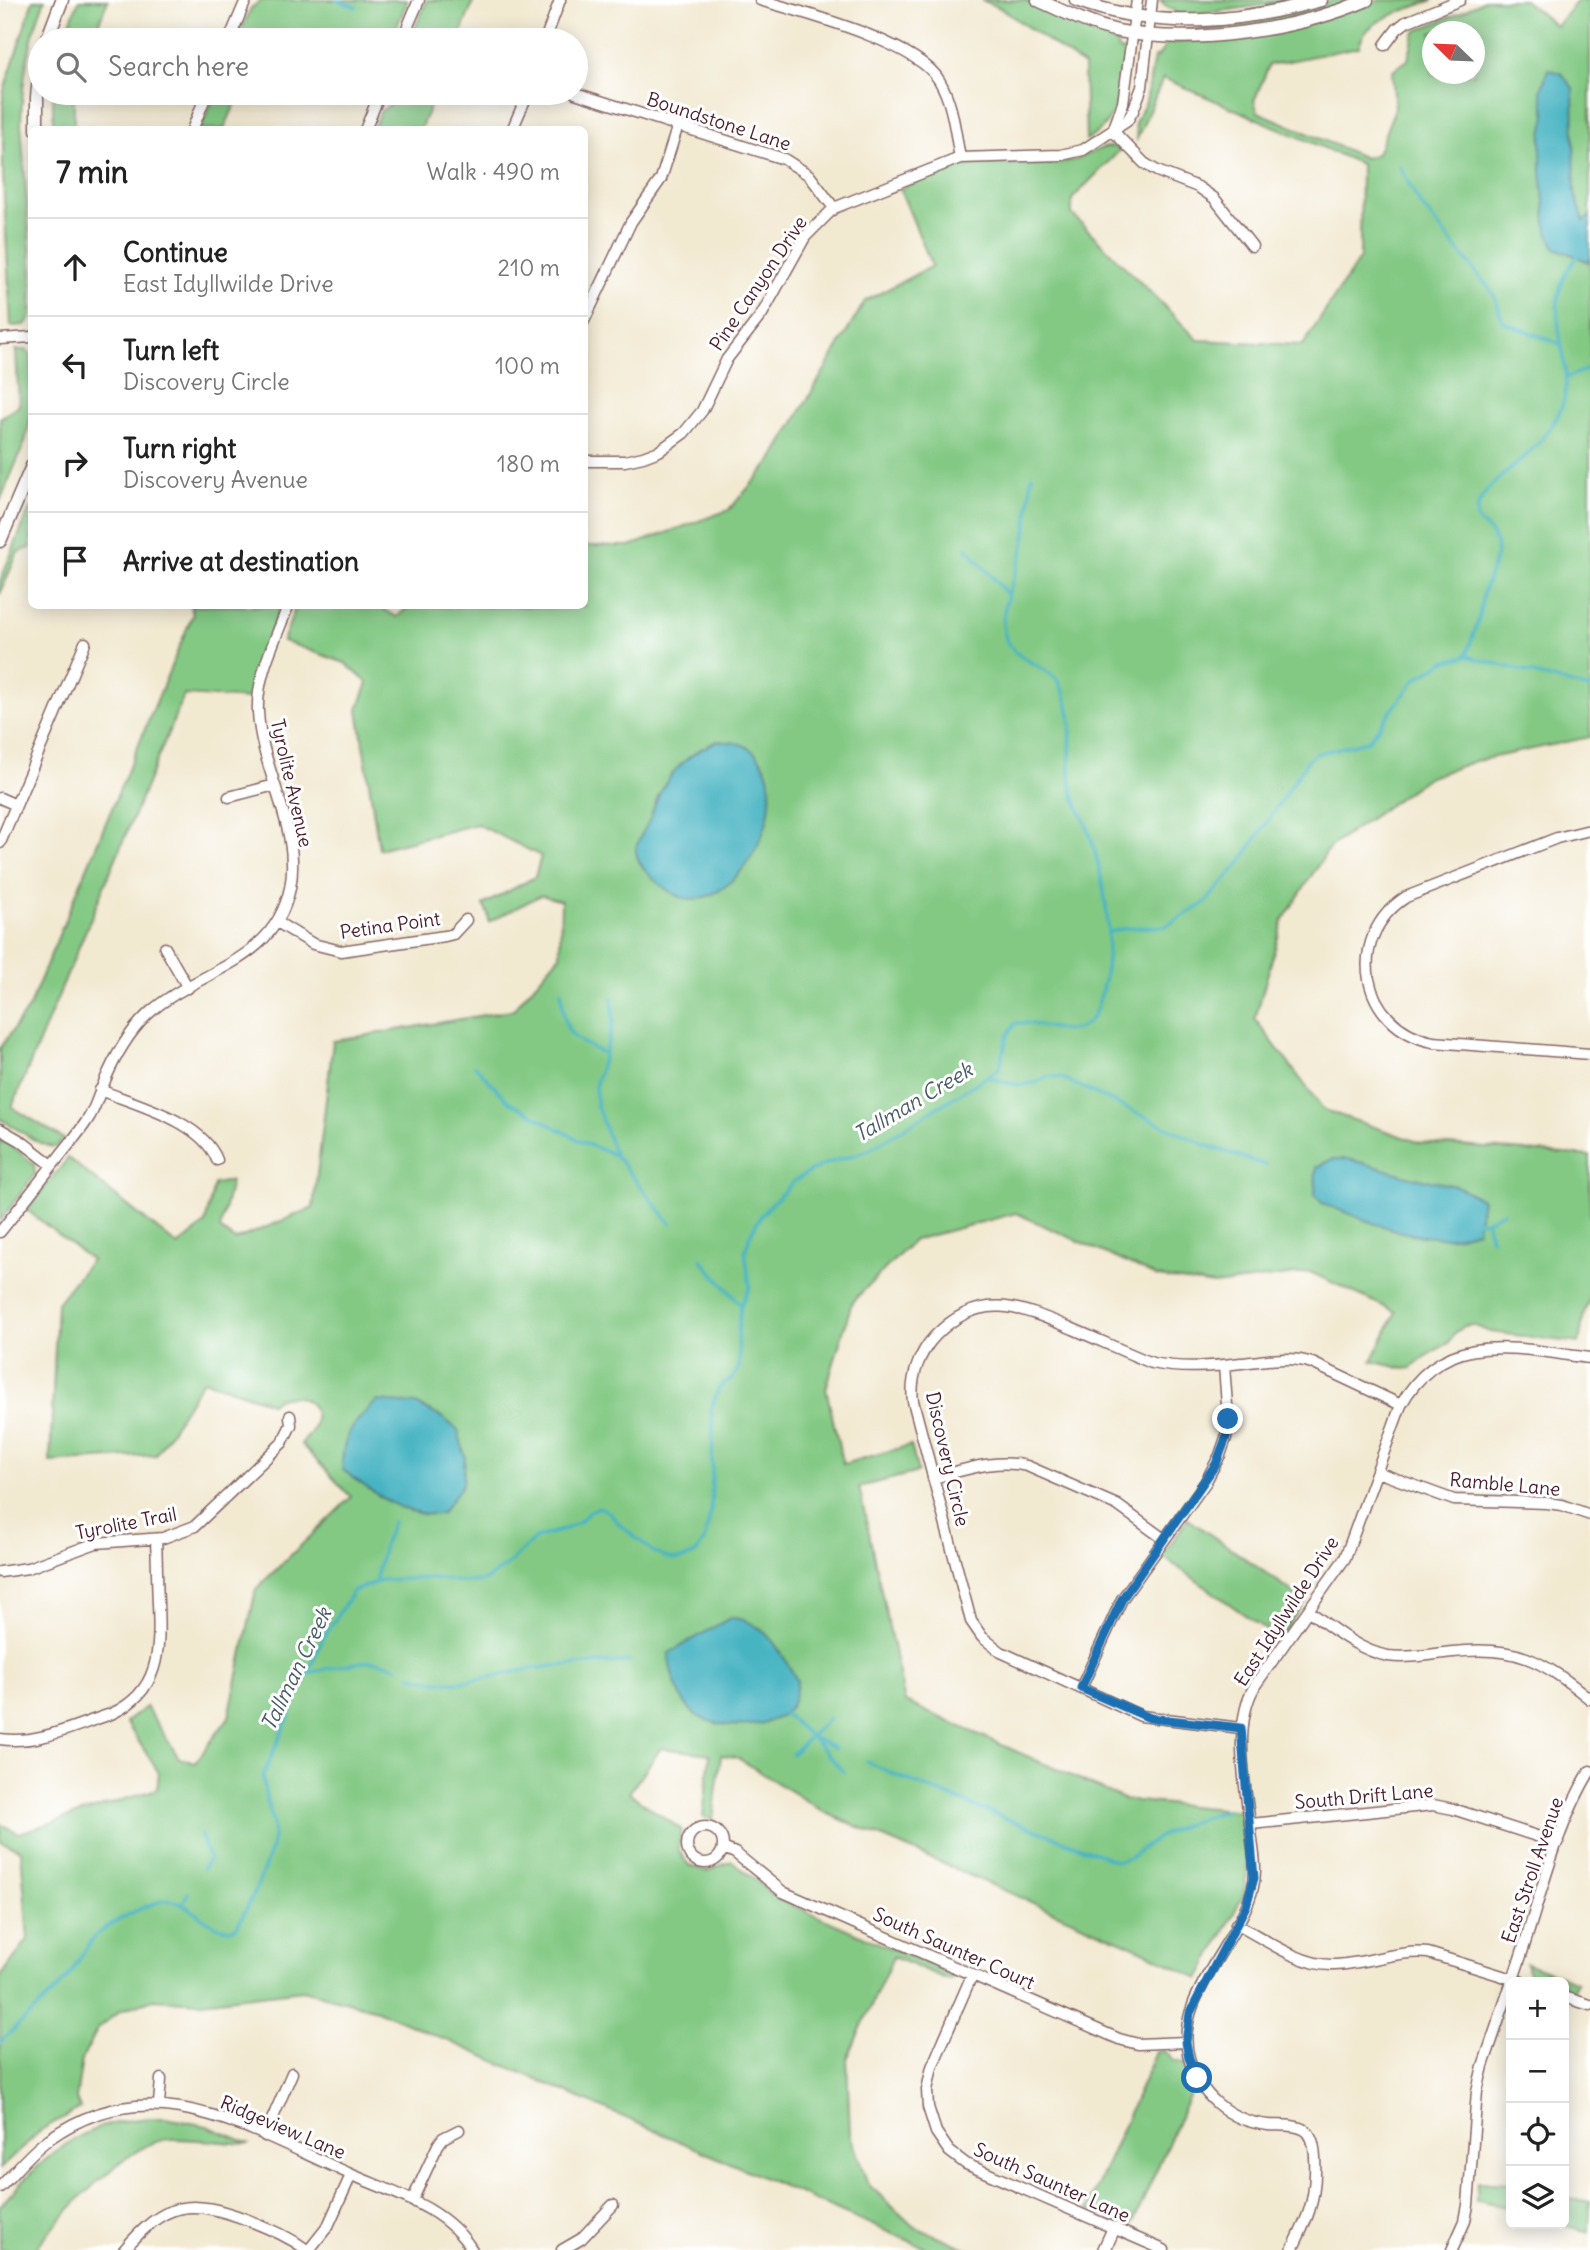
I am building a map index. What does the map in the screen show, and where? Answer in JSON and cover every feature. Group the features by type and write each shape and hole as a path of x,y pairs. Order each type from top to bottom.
{"street":[{"path":"52,28 62,0"},
{"path":"234,28 246,0"},
{"path":"407,28 419,0"},
{"path":"550,28 560,0"},
{"path":"760,0 831,22 918,58 935,74 946,93 960,158"},
{"path":"1038,0 1090,23 1148,36 1205,36 1279,25 1317,17 1367,0"},
{"path":"1076,0 1111,13 1149,20 1211,20 1321,0"},
{"path":"1137,0 1123,103 1113,131 1137,157 1151,167 1199,187 1214,198 1252,246"},
{"name":"Pine Canyon Drive","path":"588,461 625,461 643,457 667,447 684,433 702,411 727,359 762,314 805,237 834,208 960,158 1069,154 1083,150 1113,131 1130,116 1140,93 1152,0"},
{"path":"1385,45 1406,22 1460,0"},
{"name":"Boundstone Lane","path":"588,97 793,163 809,175 834,208"},
{"path":"36,105 37,126"},
{"path":"194,126 202,105"},
{"path":"367,126 375,105"},
{"path":"514,126 523,105"},
{"path":"588,313 631,222 661,179 678,125"},
{"path":"0,339 28,337"},
{"path":"0,541 28,475"},
{"name":"Tyrolite Avenue","path":"0,1232 90,1117 115,1056 129,1035 155,1009 250,953 266,938 277,922 289,892 292,860 259,721 258,701 261,683 287,609"},
{"path":"0,843 85,643"},
{"path":"229,797 275,785"},
{"path":"0,798 16,805"},
{"path":"1590,830 1557,838 1406,897 1392,908 1380,923 1370,943 1367,959 1369,983 1380,1007 1394,1023 1414,1037 1433,1042 1590,1054"},
{"name":"Petina Point","path":"277,922 313,944 341,951 445,936 453,934 466,920"},
{"path":"165,948 188,988"},
{"path":"100,1090 171,1119 195,1132 208,1142 217,1160"},
{"path":"0,1129 21,1140 52,1165"},
{"name":"Discovery Circle","path":"1241,1728 1150,1718 1001,1652 990,1645 976,1629 971,1621 913,1401 914,1374 919,1360 931,1340 949,1324 970,1312 993,1307 1019,1308 1152,1363 1171,1367 1288,1359 1306,1361 1401,1405"},
{"name":"East Idyllwilde Drive","path":"1292,2250 1309,2211 1313,2194 1315,2150 1312,2129 1251,2122 1225,2110 1208,2095 1197,2078 1186,2042 1192,2007 1251,1894 1254,1878 1241,1728 1246,1705 1253,1690 1345,1558 1401,1405 1410,1390 1444,1359 1470,1350 1503,1347 1590,1358"},
{"path":"1081,1688 1119,1605 1205,1483 1223,1447 1228,1419 1224,1365"},
{"name":"Tyrolite Trail","path":"0,1572 28,1568 96,1543 156,1539 184,1531 203,1520 282,1443 290,1425 290,1416"},
{"path":"933,1478 987,1464 1013,1463 1027,1466 1117,1506 1164,1539"},
{"name":"Ramble Lane","path":"1377,1472 1454,1500 1547,1503 1562,1505 1590,1516"},
{"path":"0,1738 14,1741 35,1739 111,1714 139,1695 154,1670 159,1646 156,1539"},
{"path":"1308,1611 1355,1643 1389,1656 1409,1657 1485,1649 1524,1656 1553,1670 1590,1699"},
{"name":"East Stroll Avenue","path":"1516,1977 1558,1843 1590,1771"},
{"name":"South Drift Lane","path":"1251,1824 1433,1805 1558,1843"},
{"name":"South Saunter Court","path":"723,1848 735,1853 783,1892 1123,2041 1138,2044 1186,2042"},
{"path":"1236,1924 1297,1956 1320,1964 1340,1964 1422,1952 1445,1956 1506,1979"},
{"name":"South Saunter Lane","path":"972,1975 929,2074 929,2116 949,2151 966,2164 1164,2250"},
{"path":"1569,1999 1590,2006"},
{"name":"East Stroll Avenue","path":"1452,2250 1465,2221 1468,2205 1477,2091 1483,2066 1506,2004"},
{"path":"265,2136 292,2073"},
{"path":"159,2104 161,2079"},
{"name":"Ridgeview Lane","path":"0,2187 36,2149 74,2123 111,2111 159,2104 177,2106 209,2114 265,2136 412,2201 448,2222 472,2250"},
{"path":"412,2201 438,2145 443,2138 459,2130"},
{"path":"124,2250 152,2220 170,2211 192,2206 221,2210 256,2223 287,2236 308,2250 328,2225 351,2175"},
{"path":"562,2250 581,2239 613,2205"},
{"path":"1104,2250 1114,2228"}],"green space":[{"path":"33,0 45,0 35,28 28,28 28,57 21,123 28,220 28,321 25,325 11,326 3,174 3,94"},
{"path":"79,0 108,0 97,28 68,28"},
{"path":"263,0 408,0 396,28 242,28 251,8"},
{"path":"427,0 474,0 463,28 415,28"},
{"path":"982,0 1024,0 1090,28 1112,34 1118,50 1125,52 1122,78 1113,113 1098,132 1086,140 1084,66 1000,8"},
{"path":"1160,0 1302,0 1175,17 1175,10 1168,8"},
{"path":"1334,0 1355,0 1269,23 1180,31 1258,19"},
{"path":"1379,0 1433,0 1378,22 1362,37 1359,47 1269,65 1254,101 1258,112 1365,158 1377,154 1395,108 1392,71 1408,60 1414,34 1418,30 1422,28 1422,84 1485,84 1485,21 1440,21 1484,0 1524,0 1556,26 1578,0 1590,0 1590,262 1582,259 1590,263 1590,737 1475,761 1427,778 1330,847 1283,920 1255,1019 1324,1110 1421,1143 1590,1156 1590,1298 1584,1313 1579,1343 1490,1332 1473,1325 1464,1326 1455,1333 1449,1343 1411,1368 1404,1369 1372,1361 1396,1312 1310,1272 1214,1285 1158,1277 1016,1213 914,1240 852,1302 826,1389 843,1464 911,1445 918,1472 859,1487 905,1702 1126,1800 1242,1811 1247,1872 1244,1894 1199,1979 1148,1953 824,1812 736,1757 721,1755 713,1819 703,1817 710,1754 661,1748 629,1793 682,1830 678,1849 689,1866 707,1871 732,1861 778,1899 954,1976 950,1980 893,1957 847,2059 850,2135 868,2184 913,2226 970,2250 930,2250 377,2010 303,1990 201,2002 153,1999 121,2010 98,2028 82,2059 76,2099 80,2108 41,2130 0,2169 0,1978 28,1939 21,1850 0,1841 0,1824 19,1833 157,1789 159,1773 126,1722 146,1707 179,1758 195,1763 229,1717 256,1589 351,1497 301,1444 314,1426 314,1409 309,1403 287,1396 271,1403 203,1380 156,1455 50,1462 57,1303 91,1260 27,1210 68,1158 178,1246 205,1224 214,1184 231,1181 220,1229 235,1240 313,1208 333,1041 513,1010 560,955 561,901 541,895 489,922 483,905 535,877 541,856 477,824 379,849 358,709 368,683 345,663 283,641 295,609 383,609 397,617 406,609 588,609 588,546 630,546 729,510 771,462 865,301 932,266 900,189 958,167 980,164 1062,163 1104,148 1115,147 1120,150 1072,199 1072,214 1198,340 1303,345 1360,258 1361,164 1163,78 1137,139 1135,123 1146,102 1154,57 1158,57 1167,43 1204,40 1362,7"},
{"path":"53,105 74,105 74,126 53,126"},
{"path":"211,105 235,105 225,126 201,126"},
{"path":"389,105 431,105 421,126 374,126 380,112"},
{"path":"16,350 26,350 28,429 0,501 0,418 19,406"},
{"path":"28,513 28,549 18,552 0,594 0,581"},
{"path":"191,609 279,609 255,677 251,699 184,695 12,1107 64,1139 56,1147 50,1146 36,1141 0,1119 0,1048 29,1007 193,614"},
{"path":"0,1140 11,1145 34,1164 35,1174 0,1221"},
{"path":"1188,1519 1306,1601 1279,1639 1162,1556"},
{"path":"1526,1963 1564,1977 1530,1977"},
{"path":"1569,1979 1577,1982 1572,1991 1569,1990"},
{"path":"1164,2051 1174,2061 1183,2063 1193,2087 1131,2228 1087,2209 1156,2052"},
{"path":"166,2118 207,2126 250,2144 179,2139 152,2143 134,2153 95,2184 35,2250 0,2250 0,2206 53,2153 92,2130 114,2123"},
{"path":"1477,2182 1506,2184 1506,2207 1476,2201"},
{"path":"1569,2199 1590,2201 1589,2232 1569,2227"}],"water":[{"path":"1548,69 1561,73 1573,88 1575,193 1584,221 1590,216 1590,262 1555,248 1547,231 1541,172 1541,139 1546,115 1541,91"},
{"path":"718,741 746,746 765,768 770,794 766,822 755,850 738,875 717,892 694,899 670,892 654,880 640,864 636,848 658,796 677,768 692,755"},
{"path":"1332,1159 1349,1159 1411,1177 1457,1186 1482,1199 1477,1230 1459,1236 1420,1236 1378,1225 1322,1203 1315,1195 1316,1167"},
{"path":"377,1401 416,1404 443,1418 458,1430 465,1457 463,1484 442,1513 429,1514 403,1508 377,1495 343,1470 342,1459 350,1431"},
{"path":"730,1618 753,1624 763,1631 779,1649 797,1681 790,1707 772,1720 746,1725 708,1721 686,1705 677,1688 669,1653"}],"waterway":[{"path":"337,0 356,7"},
{"path":"1400,167 1420,204 1494,294 1503,322 1560,344"},
{"path":"1109,932 1166,926 1205,903 1240,863 1308,760 1315,754 1368,741 1416,679 1443,662 1466,656 1479,618 1483,593 1497,555 1492,535 1477,519 1477,509 1481,499 1495,482 1528,454 1543,437 1562,406 1566,373 1557,307 1566,274 1578,256"},
{"path":"1566,378 1590,368"},
{"name":"Tallman Creek","path":"0,2042 59,1987 99,1933 137,1911 163,1901 173,1901 216,1926 236,1928 261,1877 271,1848 273,1825 263,1776 323,1638 353,1591 382,1580 432,1578 464,1582 484,1581 510,1563 535,1538 566,1529 599,1507 609,1512 621,1526 664,1557 676,1560 696,1553 704,1541 711,1512 711,1408 720,1386 733,1378 739,1367 738,1331 741,1305 750,1287 745,1251 762,1214 793,1182 806,1174 822,1165 869,1150 999,1069 1008,1034 1016,1023 1072,1030 1080,1028 1093,1017 1105,974 1107,913 1095,852 1070,780 1071,729 1067,702 1057,679 1014,650 1007,642 1004,631 1006,600 1025,540 1032,475"},
{"path":"967,548 1007,594"},
{"path":"1467,656 1590,689"},
{"path":"561,991 564,1016 570,1031 582,1042 604,1053"},
{"path":"612,998 614,1021 595,1087 597,1107 615,1155 671,1224"},
{"path":"475,1066 508,1101 582,1142 615,1155"},
{"path":"989,1077 1019,1085 1033,1083 1048,1076 1060,1077 1203,1144 1265,1165"},
{"path":"1486,1221 1503,1212"},
{"path":"1474,1221 1486,1221 1491,1238"},
{"path":"701,1259 741,1305"},
{"path":"375,1582 385,1541 393,1522"},
{"path":"410,1675 428,1680 460,1682 538,1668 630,1661"},
{"path":"308,1673 366,1662 398,1668"},
{"path":"780,1710 810,1736 844,1772"},
{"path":"792,1754 829,1718"},
{"path":"812,1737 835,1748"},
{"path":"866,1761 900,1777 1116,1861 1129,1858 1174,1829 1226,1810"},
{"path":"201,1835 209,1859 203,1869"},
{"path":"182,1904 188,1893"}],"route":[{"path":"1197,2078 1186,2042 1190,2013 1246,1906 1254,1878 1241,1728 1141,1716 1081,1688 1122,1599 1216,1464 1226,1438 1228,1419"}]}
